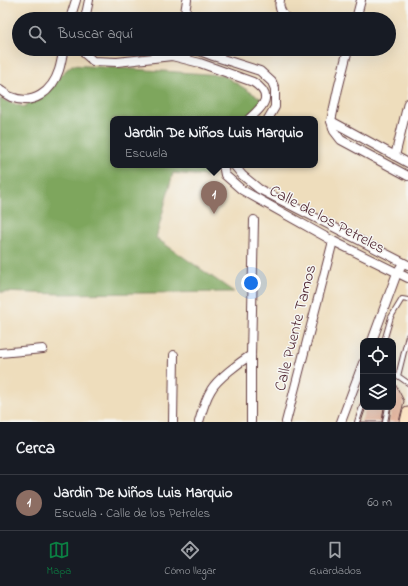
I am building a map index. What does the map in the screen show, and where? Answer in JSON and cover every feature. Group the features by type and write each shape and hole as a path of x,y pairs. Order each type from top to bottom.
{"main road":[{"path":"406,422 408,413"}],"street":[{"path":"72,12 76,0"},
{"path":"86,12 89,0"},
{"path":"185,12 187,0"},
{"path":"280,0 279,3 282,12"},
{"path":"358,12 361,0"},
{"path":"0,90 11,97 24,99 38,97 47,91 54,82 62,56"},
{"path":"87,56 93,61 118,62 172,56 200,63 253,82 261,87 265,92 265,101 260,109 252,116"},
{"path":"213,56 260,71 272,82 275,89 275,108 270,116"},
{"path":"346,56 331,121 334,131 341,140 408,176"},
{"path":"395,156 408,104"},
{"path":"331,121 408,163"},
{"name":"Calle de los Petreles","path":"224,168 225,175 242,190 333,241 408,278"},
{"name":"Calle de los Petreles","path":"236,168 242,175 259,189 405,264"},
{"path":"251,422 254,220"},
{"name":"Calle Puente Tamos","path":"286,422 333,241"},
{"path":"373,338 397,273 405,264"},
{"path":"0,353 43,349"},
{"path":"173,422 174,355"},
{"path":"199,422 211,389 241,361 251,355"},
{"path":"341,422 360,371"}],"lane":[{"path":"385,338 392,317 402,299 408,300"},
{"path":"408,336 398,376 408,383"},
{"path":"357,422 361,410"},
{"path":"385,422 387,410"}],"green space":[{"path":"72,65 223,75 265,101 251,116 110,116 110,168 210,168 207,176 173,173 156,238 234,292 61,294 0,292 0,99 24,107"}],"building":[{"path":"396,386 404,401 399,422 389,422 391,410 396,410"},
{"path":"365,410 384,410 382,422 361,422"}],"place":[{"name":"Jardin De Niños Luis Marquio","path":"214,214"}]}
